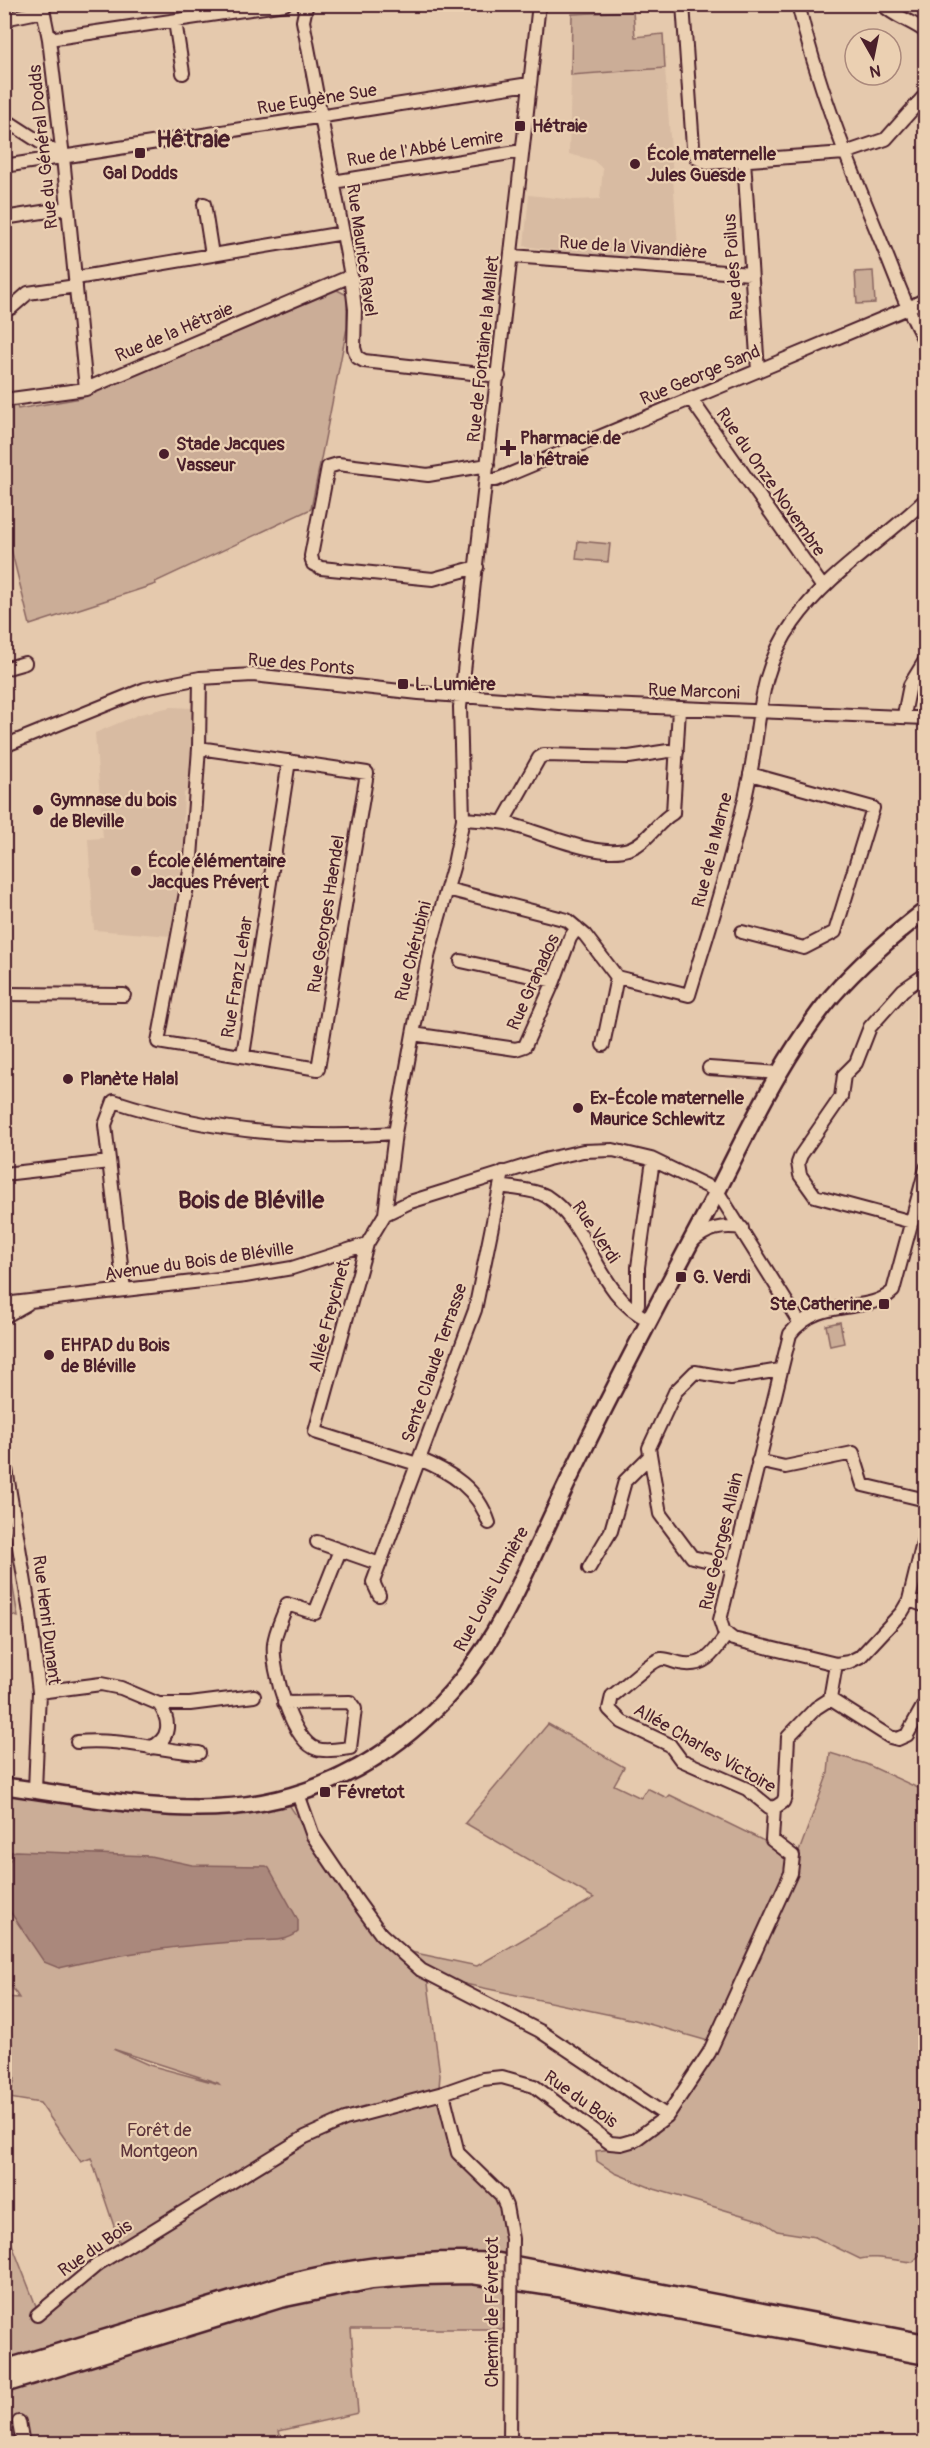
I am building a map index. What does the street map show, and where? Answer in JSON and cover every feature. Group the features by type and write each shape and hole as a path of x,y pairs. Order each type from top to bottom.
{"highway":[{"path":"4,2369 288,2283 333,2272 428,2260 499,2262 926,2343"},
{"path":"4,2384 280,2299 372,2280 420,2276 472,2275 558,2288 926,2356"}],"main road":[{"name":"Rue Louis Lumière","path":"4,1786 158,1805 206,1808 254,1804 298,1794 344,1776 396,1744 441,1703 480,1655 500,1622 624,1366 780,1073 811,1024 855,971 926,910"}],"street":[{"path":"49,39 285,4"},
{"name":"Rue de Fontaine la Mallet","path":"462,697 539,4"},
{"path":"683,4 693,147 697,158 707,163 845,153 886,139 926,94"},
{"path":"798,4 806,38 845,153 908,308 926,343"},
{"path":"882,4 926,32"},
{"name":"Rue Maurice Ravel","path":"306,5 303,21 356,309 354,348 357,357 364,361 499,376"},
{"path":"4,19 42,8"},
{"name":"Rue du Général Dodds","path":"42,8 49,39 63,158 86,389"},
{"path":"175,21 183,73"},
{"name":"Rue Eugène Sue","path":"4,166 529,84"},
{"path":"4,119 63,158"},
{"name":"Rue de l'Abbé Lemire","path":"333,182 522,151"},
{"name":"Rue des Poilus","path":"744,160 758,371"},
{"path":"204,204 212,255"},
{"path":"4,218 68,208"},
{"path":"11,308 28,293 76,282 212,255 343,233"},
{"name":"Rue de la Vivandière","path":"512,256 751,274"},
{"name":"Rue de la Hêtraie","path":"4,400 86,389 351,276"},
{"name":"Rue George Sand","path":"487,480 496,480 926,299"},
{"name":"Rue du Onze Novembre","path":"691,399 822,586"},
{"path":"477,567 433,579 321,568 313,564 311,556 328,468 339,464 428,474 488,465"},
{"name":"Rue de la Marne","path":"617,976 689,995 721,894 750,774 761,694 771,663 791,625 822,586 905,519 926,499"},
{"path":"904,715 910,686 926,659"},
{"path":"4,669 25,663"},
{"name":"Rue des Ponts","path":"4,746 145,689 200,678 276,676 462,697"},
{"path":"199,747 200,678"},
{"name":"Rue Marconi","path":"462,697 679,709 904,715 926,718"},
{"name":"Rue Chérubini","path":"385,1214 395,1133 429,952 447,889 463,819 462,697"},
{"path":"463,819 503,822 576,844 615,851 639,844 654,832 664,818 673,813 679,709"},
{"name":"Rue Georges Haendel","path":"199,747 289,761 367,773 318,1069 158,1042 190,871 199,747"},
{"path":"503,822 538,758 544,755 629,757 668,751 677,752"},
{"name":"Rue Franz Lehar","path":"243,1056 289,761"},
{"path":"742,932 804,948 835,933 873,808 750,774"},
{"path":"447,889 567,920 578,928 617,976 603,1045"},
{"name":"Rue Granados","path":"413,1034 516,1049 525,1046 570,938 578,928"},
{"path":"461,961 554,981"},
{"path":"912,1222 815,1196 800,1175 798,1163 840,1097 844,1075 856,1063 870,1027 903,990 926,974"},
{"path":"4,994 124,995"},
{"path":"709,1068 780,1073"},
{"path":"124,1290 105,1125 114,1101 184,1120 262,1133 348,1137 395,1133"},
{"path":"385,1214 410,1202 504,1172 583,1151 613,1150 651,1159 717,1191 799,1322 809,1314 890,1294 898,1275 912,1222 921,1206 926,1168"},
{"path":"4,1174 110,1162"},
{"path":"633,1310 638,1304 638,1267 652,1167"},
{"name":"Sente Claude Terrasse","path":"379,1595 373,1582 475,1310 504,1172"},
{"name":"Rue Verdi","path":"501,1186 544,1195 565,1212 598,1268 633,1310 649,1320"},
{"name":"Allée Freycinet","path":"385,1214 367,1244 315,1432 418,1461"},
{"path":"684,1250 708,1230 719,1226 742,1228"},
{"name":"Avenue du Bois de Bléville","path":"4,1304 292,1268 367,1244"},
{"name":"Avenue du Bois de Bléville","path":"4,1317 34,1301"},
{"name":"Rue Georges Allain","path":"799,1322 790,1334 780,1370 720,1620 733,1640 836,1664"},
{"path":"733,1566 692,1557 667,1526 660,1514 649,1448 675,1392 695,1372 731,1378 780,1370"},
{"path":"758,1461 785,1467 854,1453 863,1485 926,1500"},
{"path":"589,1568 611,1532 625,1481 650,1456"},
{"name":"Rue Henri Dunant","path":"4,1457 30,1614 39,1692 35,1790"},
{"name":"Sente Claude Terrasse","path":"418,1461 458,1479 484,1508 489,1523"},
{"path":"926,1531 909,1600 902,1612 861,1656 849,1662 836,1664 830,1699 890,1737 898,1739 907,1735 926,1701"},
{"path":"317,1542 380,1564"},
{"path":"285,1703 350,1702 355,1708 350,1748 318,1749 309,1744 285,1703 273,1643 287,1604 315,1613 340,1550"},
{"path":"909,1600 926,1606"},
{"name":"Allée Charles Victoire","path":"727,1634 701,1663 692,1666 662,1658 651,1663 633,1681 612,1696 609,1709 622,1722 670,1745 681,1760 747,1789 769,1808 774,1808 785,1797 788,1737 816,1708 830,1699"},
{"path":"39,1692 101,1684 121,1688 159,1704 190,1704 254,1696"},
{"path":"150,1748 164,1739 167,1731 167,1717 159,1704"},
{"path":"77,1742 121,1741 150,1748 199,1753"},
{"path":"298,1794 313,1836 357,1901 381,1934 421,1970 540,2031 667,2116"},
{"name":"Rue du Bois","path":"37,2315 98,2264 305,2137 345,2119 443,2094 483,2079 502,2077 519,2080 547,2095 610,2143 621,2144 635,2140 667,2116 709,2053 791,1873 793,1856 772,1840 774,1808"},
{"name":"Chemin de Févretot","path":"443,2094 458,2152 501,2195 506,2206 512,2239 510,2444"},
{"path":"19,2422 23,2444"}],"shaded area":[{"name":"École maternelle Jules Guesde","path":"665,68 679,261 576,253 524,246 529,195 575,200 600,199 603,169 593,160 569,154 571,75"},
{"path":"171,707 193,708 190,784 189,790 184,793 183,821 188,824 171,936 94,930 88,839 103,838 95,733 140,714"},
{"path":"16,1851 150,1856 192,1865 266,1866 298,1920 298,1932 288,1938 269,1941 226,1942 178,1947 59,1968 44,1962 9,1910 5,1864 11,1859 12,1855 8,1853"}],"green space":[{"path":"633,11 635,37 663,34 665,68 571,75 572,14"},
{"path":"873,271 875,303 857,304 855,272"},
{"name":"Stade Jacques Vasseur","path":"337,290 347,295 347,328 311,509 155,582 156,584 30,625 5,525 5,408 17,406 18,409 81,398"},
{"path":"578,541 610,544 608,562 576,559"},
{"path":"840,1322 844,1343 830,1346 826,1325"},
{"path":"5,1563 9,1564 18,1617 5,1613"},
{"name":"Forêt de Montgeon","path":"548,1724 624,1767 614,1785 641,1798 647,1788 667,1798 670,1795 797,1857 828,1773 830,1753 866,1764 918,1788 925,1785 926,2248 913,2262 879,2258 860,2259 815,2237 777,2231 762,2221 654,2189 615,2173 597,2161 596,2151 630,2147 666,2107 708,2041 635,2020 427,1976 440,2075 439,2088 452,2152 502,2205 505,2228 504,2329 351,2329 358,2413 279,2431 282,2443 5,2443 4,2224 38,2311 120,2244 91,2158 81,2162 40,2103 9,2098 15,2079 5,2066 5,1997 19,1998 5,1976 5,1794 154,1812 216,1816 288,1803 364,1917 411,1952 477,1966 594,1898 465,1823","holes":["113,2049 218,2083 149,2065"]}],"place":[{"name":"Hétraie","path":"520,126"},
{"name":"Gal Dodds","path":"140,153"},
{"name":"École maternelle Jules Guesde","path":"635,164"},
{"name":"Pharmacie de la hêtraie","path":"508,448"},
{"name":"Stade Jacques Vasseur","path":"164,454"},
{"name":"L. Lumière","path":"403,684"},
{"name":"Gymnase du bois de Bleville","path":"38,810"},
{"name":"École élémentaire Jacques Prévert","path":"136,871"},
{"name":"Planète Halal","path":"68,1079"},
{"name":"Ex-École maternelle Maurice Schlewitz","path":"578,1108"},
{"name":"G. Verdi","path":"681,1277"},
{"name":"Ste Catherine","path":"884,1304"},
{"name":"EHPAD du Bois de Bléville","path":"49,1355"},
{"name":"Févretot","path":"325,1792"}],"district":[{"name":"Hêtraie","path":"193,139"},
{"name":"Bois de Bléville","path":"251,1200"}]}
